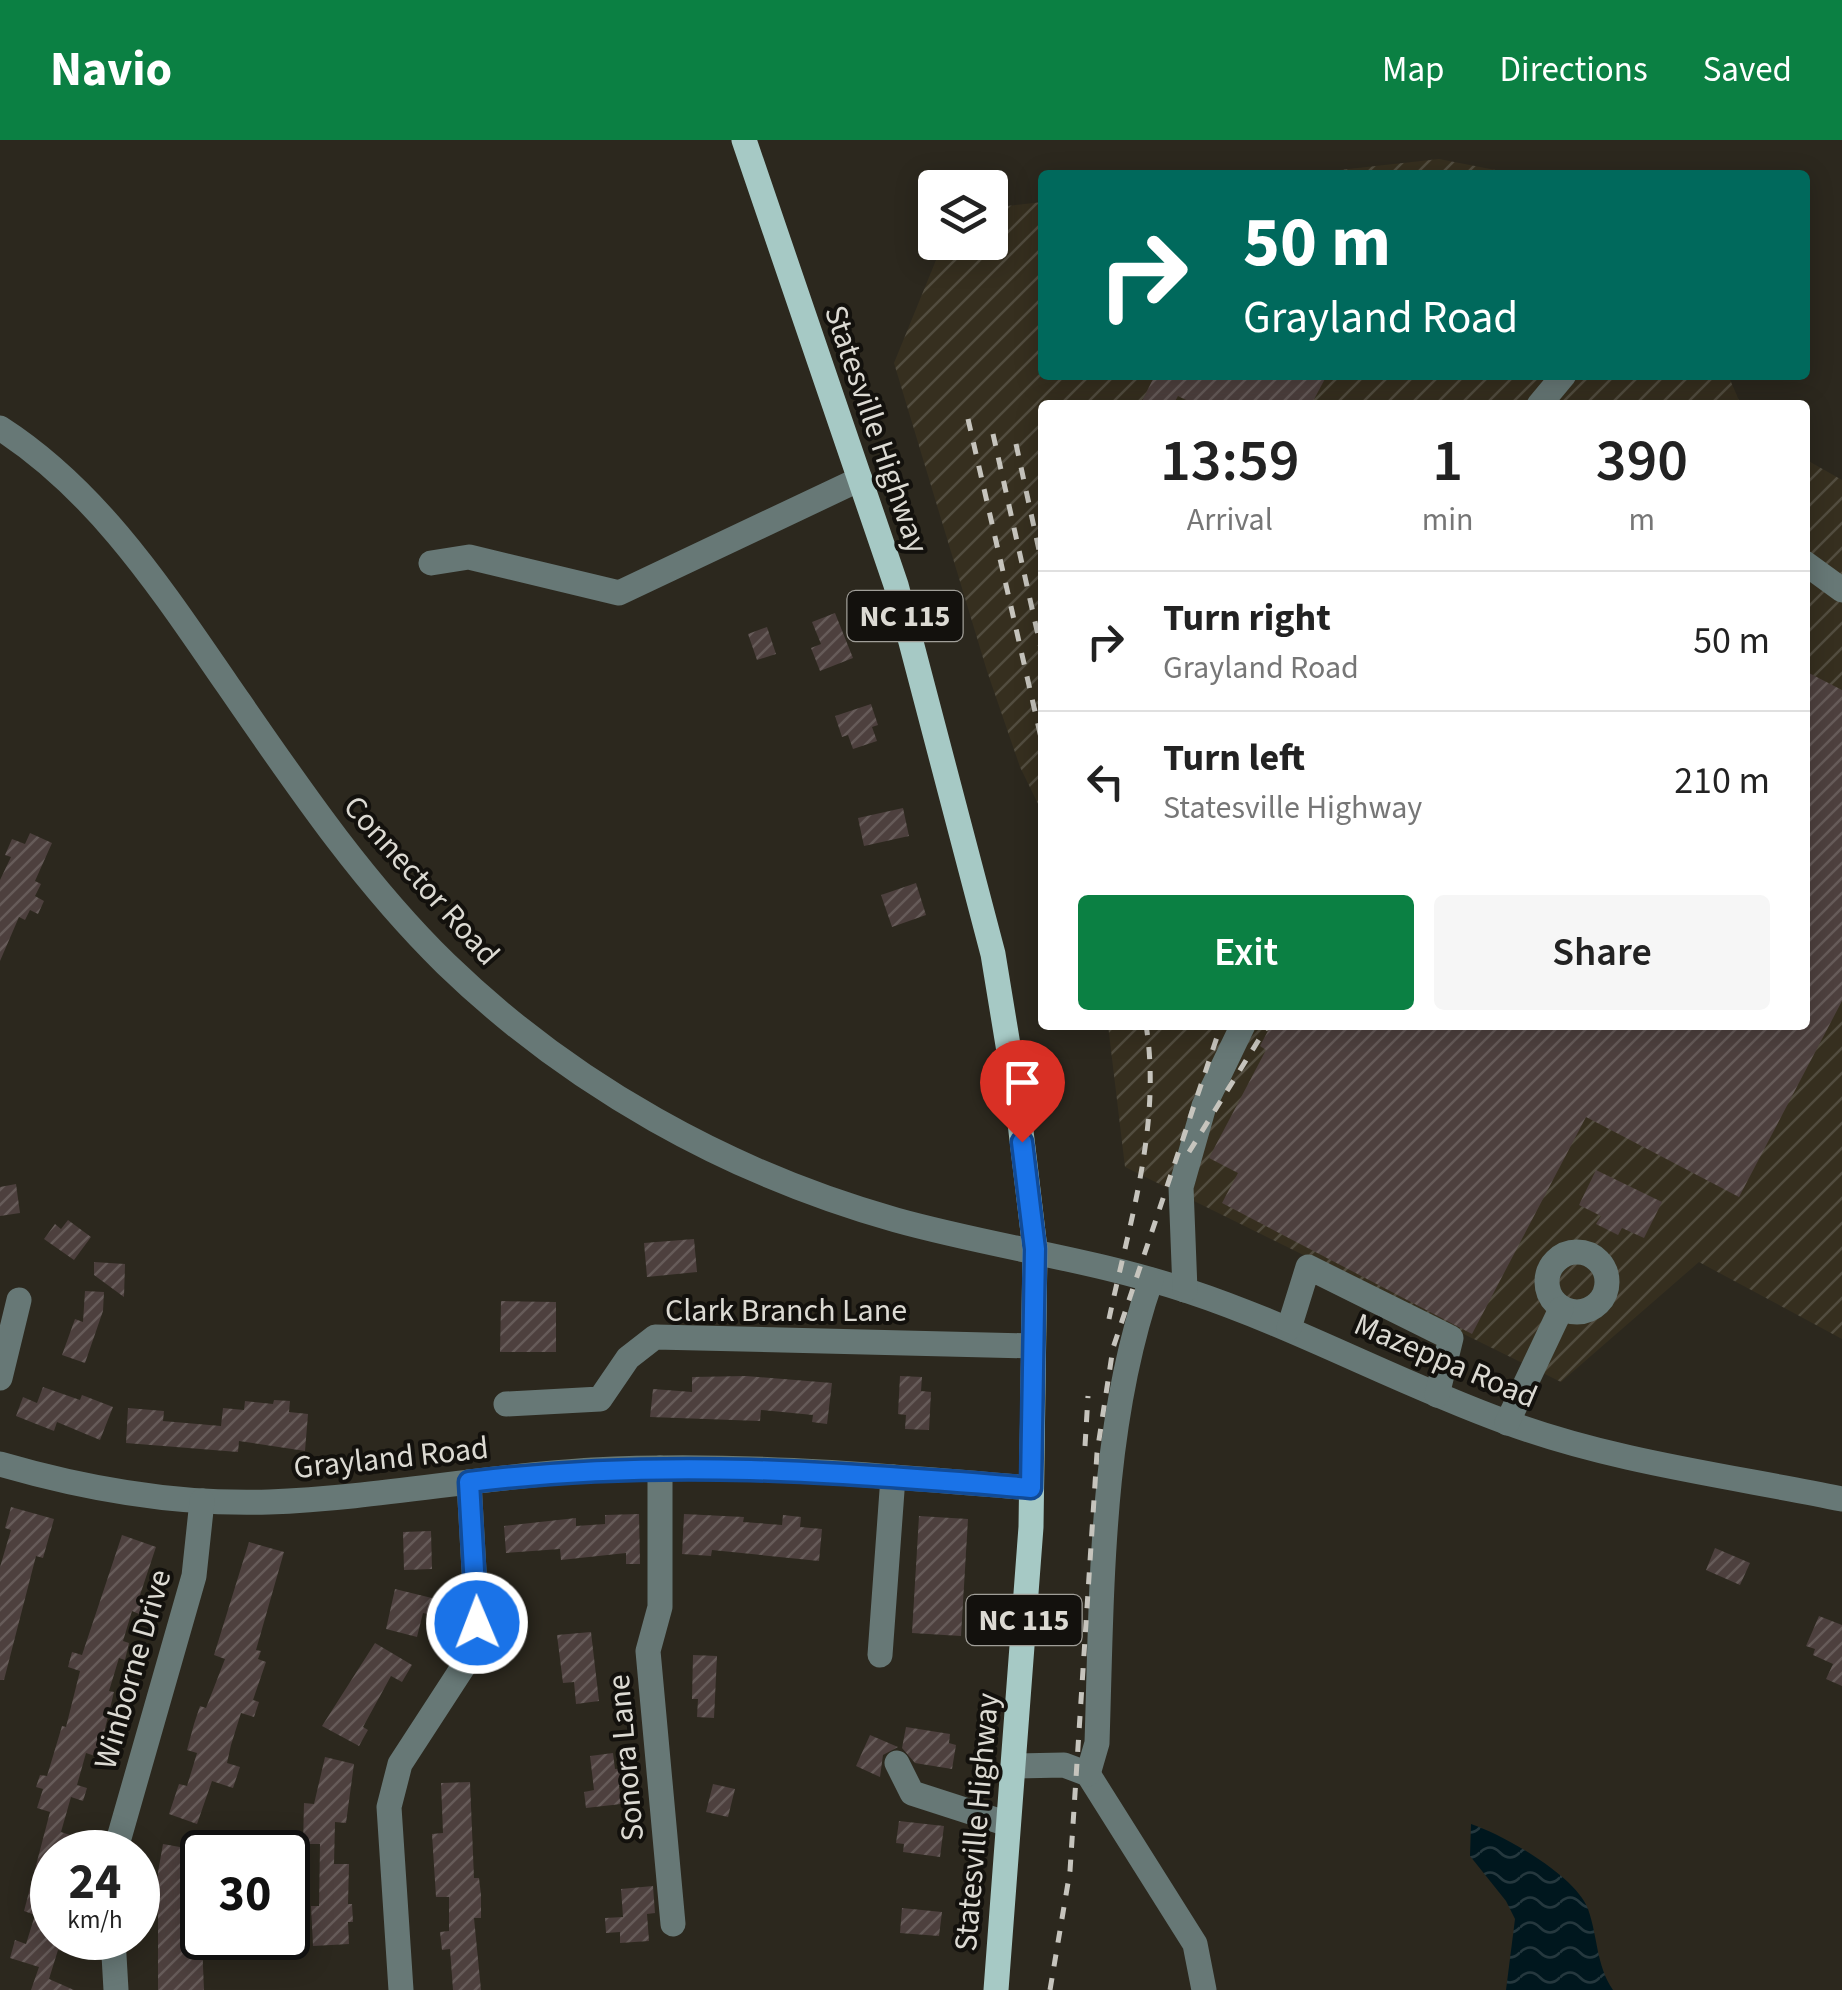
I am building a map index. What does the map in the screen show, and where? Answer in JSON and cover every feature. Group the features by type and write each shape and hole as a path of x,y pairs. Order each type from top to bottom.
{"main road":[{"name":"Statesville Highway","path":"744,140 896,584 992,954 1018,1106 1035,1249 1031,1488 996,1990"}],"street":[{"path":"1542,400 1560,380"},
{"name":"Connector Road","path":"0,428 52,466 121,537 354,860 448,965 504,1014 656,1120 765,1175 903,1222 1035,1249"},
{"path":"431,563 469,557 620,594 860,479"},
{"path":"1810,567 1842,590"},
{"path":"1185,1290 1181,1188 1204,1106 1241,1030"},
{"name":"Mazeppa Road","path":"1035,1249 1185,1290 1289,1328 1507,1422 1604,1452 1842,1499"},
{"path":"1289,1328 1308,1267 1451,1338 1437,1395"},
{"path":"1088,1774 1097,1743 1118,1401 1133,1331 1151,1280"},
{"path":"0,1378 20,1300"},
{"path":"1507,1422 1561,1309"},
{"name":"Clark Branch Lane","path":"506,1404 600,1399 628,1358 655,1337 1032,1346"},
{"name":"Grayland Road","path":"0,1464 95,1487 202,1501 333,1498 469,1482 722,1466 1031,1488"},
{"name":"Sonora Lane","path":"660,1468 660,1607 648,1651 672,1924"},
{"path":"880,1655 893,1477"},
{"path":"401,1990 389,1807 400,1764 465,1664 477,1623 469,1482"},
{"name":"Winborne Drive","path":"121,1830 194,1576 202,1501"},
{"path":"897,1763 912,1793 1008,1824"},
{"path":"1014,1766 1064,1765 1088,1774 1196,1944 1204,1990"},
{"path":"115,1960 116,1990"}],"shaded area":[{"path":"1439,159 1495,170 1339,170"},
{"path":"1038,202 1038,380 1730,380 1739,400 1038,400 1038,804 1020,767 987,671 894,363 936,260 1008,260 1008,206"},
{"path":"1810,462 1842,480 1842,1339 1699,1262 1561,1382 1125,1167 1109,1030 1810,1030"}],"water":[{"path":"1471,1824 1537,1858 1581,1896 1591,1919 1603,1971 1613,1990 1506,1990 1515,1919 1506,1901 1470,1856"}],"building":[{"path":"1152,380 1324,380 1314,400 1186,400 1178,396 1176,400 1142,400"},
{"path":"835,613 853,658 820,671 811,648 821,644 812,622"},
{"path":"767,627 776,654 757,660 748,634"},
{"path":"1810,674 1842,690 1842,1001 1739,1197 1586,1117 1472,1334 1222,1203 1238,1173 1209,1158 1266,1050 1260,1046 1268,1030 1810,1030"},
{"path":"871,704 878,725 872,727 877,741 853,749 848,735 842,737 835,716"},
{"path":"903,808 909,836 864,846 858,818"},
{"path":"30,833 52,843 35,881 41,884 35,896 44,901 38,914 30,910 25,920 19,917 0,961 0,880 11,857 5,855 12,839 25,844"},
{"path":"916,883 926,915 892,927 881,895"},
{"path":"1596,1170 1662,1202 1644,1238 1622,1228 1618,1235 1596,1224 1601,1216 1579,1205"},
{"path":"16,1184 20,1213 0,1216 0,1187"},
{"path":"68,1220 91,1237 74,1260 44,1239 55,1224 61,1229"},
{"path":"694,1239 697,1272 647,1277 644,1243"},
{"path":"94,1262 125,1264 124,1297 94,1275"},
{"path":"85,1291 104,1292 103,1311 85,1363 62,1355 75,1319 83,1322"},
{"path":"501,1301 556,1302 556,1352 500,1352"},
{"path":"746,1376 832,1383 827,1424 812,1422 813,1415 761,1410 760,1421 650,1417 653,1389 692,1392 692,1377"},
{"path":"900,1376 922,1377 921,1391 931,1392 929,1430 905,1429 906,1415 898,1414"},
{"path":"43,1387 80,1400 82,1395 113,1407 100,1440 57,1422 54,1431 16,1416 23,1397 37,1403"},
{"path":"274,1400 290,1401 289,1412 308,1414 305,1451 239,1441 238,1452 126,1443 128,1408 164,1411 163,1421 221,1426 223,1408 244,1410 245,1401 273,1404"},
{"path":"11,1507 54,1519 43,1558 36,1556 4,1680 0,1680 0,1567 11,1530 5,1528"},
{"path":"639,1514 640,1564 626,1564 626,1553 561,1560 560,1549 506,1553 504,1526 576,1518 576,1526 605,1524 605,1515"},
{"path":"684,1514 744,1517 743,1522 782,1525 783,1515 801,1517 800,1527 822,1529 819,1561 712,1550 711,1556 682,1554"},
{"path":"919,1516 968,1519 961,1636 912,1633"},
{"path":"431,1531 432,1569 404,1570 403,1532"},
{"path":"122,1535 156,1547 140,1595 145,1596 139,1614 132,1611 123,1641 129,1643 125,1660 119,1658 109,1691 114,1692 98,1757 86,1753 77,1785 87,1788 83,1801 71,1797 62,1830 45,1830 50,1812 37,1808 43,1789 36,1787 40,1775 47,1776 62,1726 66,1727 80,1671 68,1667 72,1652 82,1655"},
{"path":"249,1542 284,1552 256,1650 261,1651 258,1659 266,1662 253,1700 259,1702 254,1717 241,1713 231,1745 227,1763 240,1767 233,1788 212,1781 197,1824 169,1814 179,1784 187,1786 197,1753 187,1750 200,1706 206,1708 225,1659 214,1655"},
{"path":"1715,1548 1750,1563 1740,1585 1706,1570"},
{"path":"395,1589 436,1599 432,1615 423,1613 417,1637 386,1629"},
{"path":"1819,1616 1842,1625 1842,1686 1826,1679 1833,1664 1813,1655 1815,1649 1806,1646"},
{"path":"591,1632 599,1701 576,1704 574,1682 563,1683 557,1635"},
{"path":"375,1643 412,1665 402,1682 391,1676 363,1727 368,1730 359,1746 322,1726"},
{"path":"693,1655 717,1656 714,1718 697,1717 698,1699 692,1699"},
{"path":"906,1727 950,1734 949,1743 956,1745 952,1769 915,1763 902,1748"},
{"path":"870,1735 898,1747 883,1755 880,1777 856,1766"},
{"path":"613,1753 615,1769 624,1768 626,1785 619,1786 621,1804 586,1808 584,1792 594,1790 590,1756"},
{"path":"325,1757 354,1764 346,1823 335,1822 334,1864 349,1864 348,1904 352,1904 353,1922 348,1922 349,1944 313,1946 311,1906 319,1906 320,1844 310,1844 310,1830 303,1830 304,1803 314,1804"},
{"path":"470,1782 474,1878 479,1878 481,1895 481,1918 474,1918 481,1990 453,1990 450,1949 442,1950 440,1932 449,1931 449,1897 436,1897 432,1834 443,1833 441,1783"},
{"path":"713,1784 735,1789 728,1817 706,1812"},
{"path":"899,1821 944,1826 940,1857 903,1852 904,1844 896,1843"},
{"path":"163,1844 180,1847 180,1960 203,1960 204,1990 158,1990"},
{"path":"653,1886 655,1913 647,1914 649,1941 620,1943 620,1932 606,1933 605,1918 623,1917 621,1889"},
{"path":"30,1888 30,1913 24,1911"},
{"path":"902,1908 942,1912 939,1936 900,1933"},
{"path":"30,1931 30,1960 55,1960 49,1979 74,1990 31,1990 39,1967 10,1958 15,1940 26,1944"}],"railway":[{"path":"968,419 1038,725"},
{"path":"993,434 1038,635"},
{"path":"1016,444 1038,546"},
{"path":"1109,1319 1147,1136 1150,1062 1147,1030"},
{"path":"1050,1990 1070,1871 1097,1453 1113,1348 1219,1030"},
{"path":"1189,1152 1265,1030"},
{"path":"1085,1446 1088,1396"}],"route":[{"path":"477,1623 469,1482 529,1474 722,1466 1031,1488 1035,1249 1022,1142"}]}
